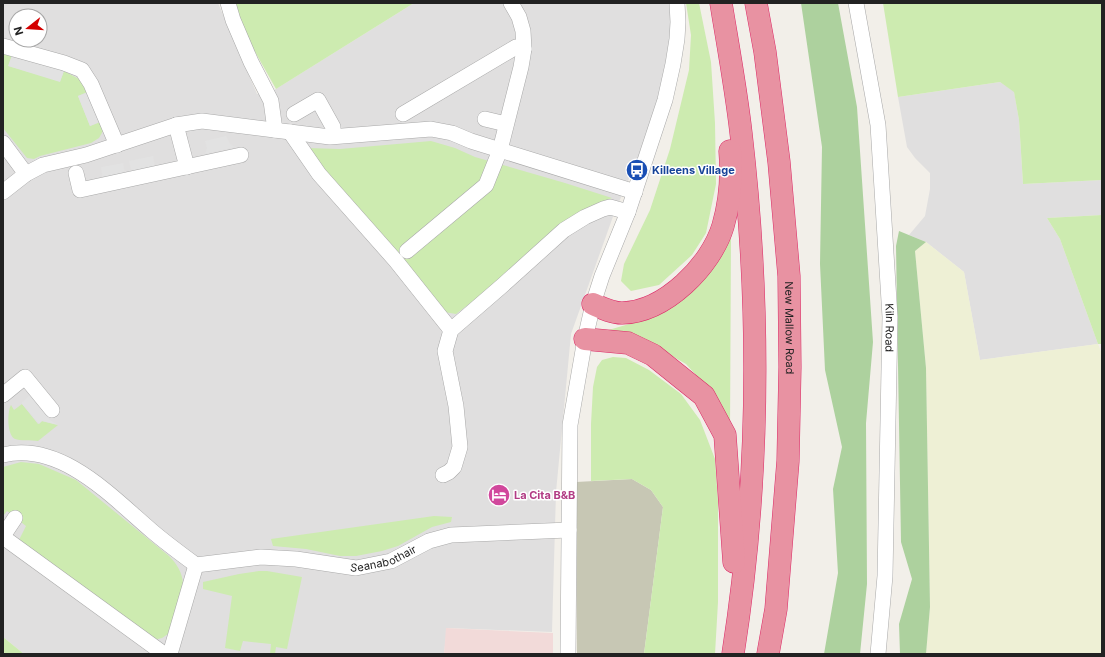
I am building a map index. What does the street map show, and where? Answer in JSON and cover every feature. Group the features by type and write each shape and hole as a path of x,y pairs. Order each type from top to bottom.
{"highway":[{"path":"593,304 615,312 642,310 654,305 679,288 689,279 712,250 722,228 729,203 731,156 721,3"},
{"path":"721,3 741,131 748,202 752,271 754,415 749,514 733,654"},
{"name":"New Mallow Road","path":"756,3 765,52 779,162 789,276 790,367 786,477 776,609 768,654"},
{"path":"585,339 628,343 654,354 704,396 725,435 738,619"}],"street":[{"path":"228,3 233,20 251,62 271,101 283,131 396,262 451,330"},
{"path":"407,251 486,185 500,150 521,67 524,49 523,31 519,17 511,3"},
{"path":"568,654 570,425 585,339 593,304 602,276 628,212 665,100 677,33 677,3"},
{"name":"Kiln Road","path":"856,3 878,125 890,317 885,576 878,654"},
{"path":"3,46 64,63 82,70 91,84 117,145"},
{"path":"403,114 516,48 524,49"},
{"path":"294,114 318,100 333,126 333,136"},
{"path":"484,119 506,124"},
{"path":"3,192 26,174 43,165 86,155 176,125 202,121 333,136 430,129 452,133 471,142 635,192"},
{"path":"176,125 186,167"},
{"path":"3,143 26,174"},
{"path":"76,173 80,190 241,155"},
{"path":"443,475 454,467 460,447 456,406 445,351 451,330 503,286 564,230 585,217 610,207 628,212"},
{"path":"3,395 25,377 52,410"},
{"path":"3,455 15,452 46,456 74,469 102,488 154,533 196,565 170,654"},
{"path":"15,518 3,537 164,654"},
{"name":"Seanabothair","path":"196,565 261,557 296,559 356,568 391,561 429,541 450,536 569,530"}],"shaded area":[{"path":"3,3 218,3 257,94 271,92 414,3 673,3 671,60 638,158 615,211 571,334 556,492 552,632 447,628 444,654 24,654 3,637"},
{"path":"12,55 64,71 60,82 8,66"},
{"path":"1000,82 1014,91 1019,120 1023,184 1102,180 1102,215 1047,218 1060,239 1098,344 980,360 964,272 926,242 909,235 925,216 930,189 930,173 915,158 907,147 898,97"},
{"path":"88,92 100,122 90,126 78,96"},
{"path":"226,136 230,144 235,147 205,154 207,148 205,141"},
{"path":"153,156 155,168 132,173 129,161"},
{"path":"123,163 125,175 103,179 101,167"},
{"path":"926,242 964,272 980,360 1098,344 1102,354 1102,654 926,654 930,607 926,368 915,251"},
{"path":"30,395 50,420 58,425 42,421 39,424 22,404 22,402"},
{"path":"632,479 651,490 663,507 644,654 577,654 576,482"},
{"path":"446,628 553,633 553,654 444,654"}],"green space":[{"path":"232,3 414,3 276,89 249,41"},
{"path":"686,3 699,3 711,62 715,123 716,184 706,233 692,255 659,285 631,291 621,281 624,264 650,210 670,149 689,70 691,35"},
{"path":"801,3 838,3 857,107 873,342 866,423 867,584 860,654 824,654 838,573 833,489 842,447 825,370 820,264 822,147"},
{"path":"883,3 1102,3 1102,180 1023,184 1019,120 1014,92 1000,82 898,97"},
{"path":"3,52 12,55 9,66 60,81 64,71 79,79 88,92 78,96 90,126 100,122 103,131 99,138 91,143 40,156 34,159 27,158 3,128"},
{"path":"431,141 455,148 475,157 612,198 601,203 456,314 444,312 374,231 307,148 340,149"},
{"path":"1102,215 1102,344 1098,344 1060,239 1047,218"},
{"path":"899,231 926,242 915,251 926,368 930,607 926,654 900,654 899,624 912,579 901,542 896,246"},
{"path":"731,238 730,435 706,386 686,364 642,339 605,331 659,314 710,272"},
{"path":"613,357 626,358 649,370 681,394 700,420 715,459 718,501 718,602 715,654 644,654 663,507 651,490 632,479 591,481 591,424 593,387 597,367 602,360"},
{"path":"22,404 38,424 42,421 58,425 38,441 15,439 10,433 8,423 10,408 11,405 14,410"},
{"path":"21,462 39,464 76,480 172,559 177,565 183,583 168,634 162,638 154,640 19,540 26,526 7,511 3,516 3,467"},
{"path":"434,516 452,517 451,522 432,527 398,546 356,556 340,556 306,549 273,546 271,539"},
{"path":"259,571 302,577 287,649 276,647 275,654 270,654 271,644 243,641 240,651 225,648 232,596 203,589 203,582"},
{"path":"3,637 24,654 3,654"}],"place":[{"name":"Killeens Village","path":"637,170"},
{"name":"La Cita B&B","path":"499,495"}]}
